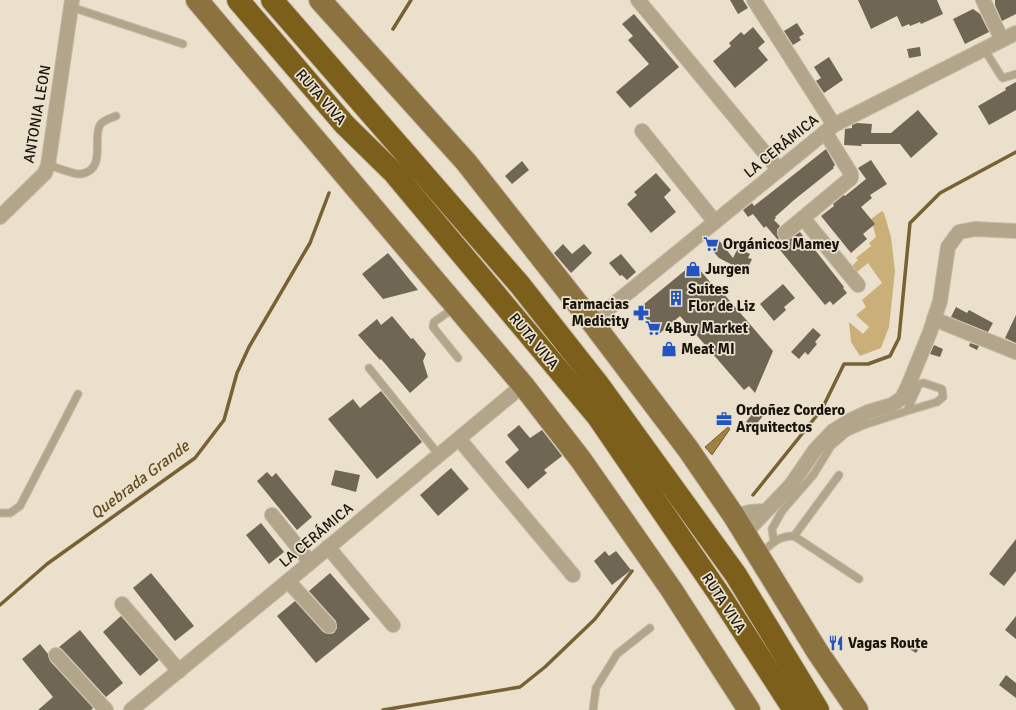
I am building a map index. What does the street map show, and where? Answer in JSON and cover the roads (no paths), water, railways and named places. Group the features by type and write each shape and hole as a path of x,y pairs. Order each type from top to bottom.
{"highway":[{"path":"221,0 345,125"},
{"name":"RUTA VIVA","path":"238,0 345,125 394,173 598,417 723,600 794,710"},
{"name":"RUTA VIVA","path":"272,0 520,285 598,384 736,575 818,710"},
{"path":"288,0 317,34 357,98"}],"main road":[{"name":"RUTA VIVA","path":"197,0 523,385 581,460 671,589 749,710"},
{"path":"320,0 466,162 592,322 610,338 690,446 748,537 766,549 818,651 857,710"}],"street":[{"path":"638,0 779,170"},
{"path":"754,0 829,129 851,174 851,178 785,233"},
{"path":"983,0 1002,40"},
{"name":"ANTONIA LEON","path":"0,217 44,173 48,165 72,3"},
{"name":"LA CERÁMICA","path":"592,322 829,129 1016,33"},
{"path":"642,131 715,222"},
{"path":"803,218 858,285"},
{"path":"748,537 751,527 791,485 815,450 833,432 851,420 868,412 892,405 902,398 908,386 940,301 948,247 959,232 975,229 1016,230"},
{"path":"934,319 1016,352"},
{"name":"LA CERÁMICA","path":"130,710 328,548 523,385"},
{"path":"459,439 573,575"},
{"path":"734,516 750,512 765,512"},
{"path":"272,515 310,562"},
{"path":"328,548 393,625"},
{"path":"288,581 329,626"},
{"path":"122,604 179,671"},
{"path":"56,655 106,710"}],"lane":[{"path":"72,3 183,44"},
{"path":"984,49 1003,78 1016,74"},
{"path":"48,165 59,167 76,174 82,174 89,171 94,166 98,156 97,138 99,126 104,121 116,116"},
{"path":"456,306 434,322 433,327 458,358"},
{"path":"369,368 439,456"},
{"path":"766,549 772,529 782,511 814,474 831,446 846,433 864,425 937,402 943,397 942,389 924,383 919,384 907,411"},
{"path":"0,514 10,513 20,506 78,394"},
{"path":"794,536 839,475"},
{"path":"766,549 785,536 794,536 859,579"},
{"path":"593,710 596,688 617,654 650,628"}],"waterway":[{"name":"Quebrada Grande","path":"393,29 411,0"},
{"path":"753,495 822,409 844,364 868,364 890,356 899,338 910,223 940,193 1016,152"},
{"name":"Quebrada Grande","path":"0,605 47,564 195,458 224,420 237,373 249,347 310,243 329,193"},
{"path":"383,710 520,687 545,667 595,619 632,571"}],"place":[{"name":"Orgánicos Mamey","path":"711,244"},
{"name":"Jurgen","path":"693,269"},
{"name":"Suites Flor de Liz","path":"676,298"},
{"name":"Farmacias Medicity","path":"641,313"},
{"name":"4Buy Market","path":"653,328"},
{"name":"Meat MI","path":"669,349"},
{"name":"Ordoñez Cordero Arquitectos","path":"724,419"},
{"name":"Vagas Route","path":"836,643"}]}
